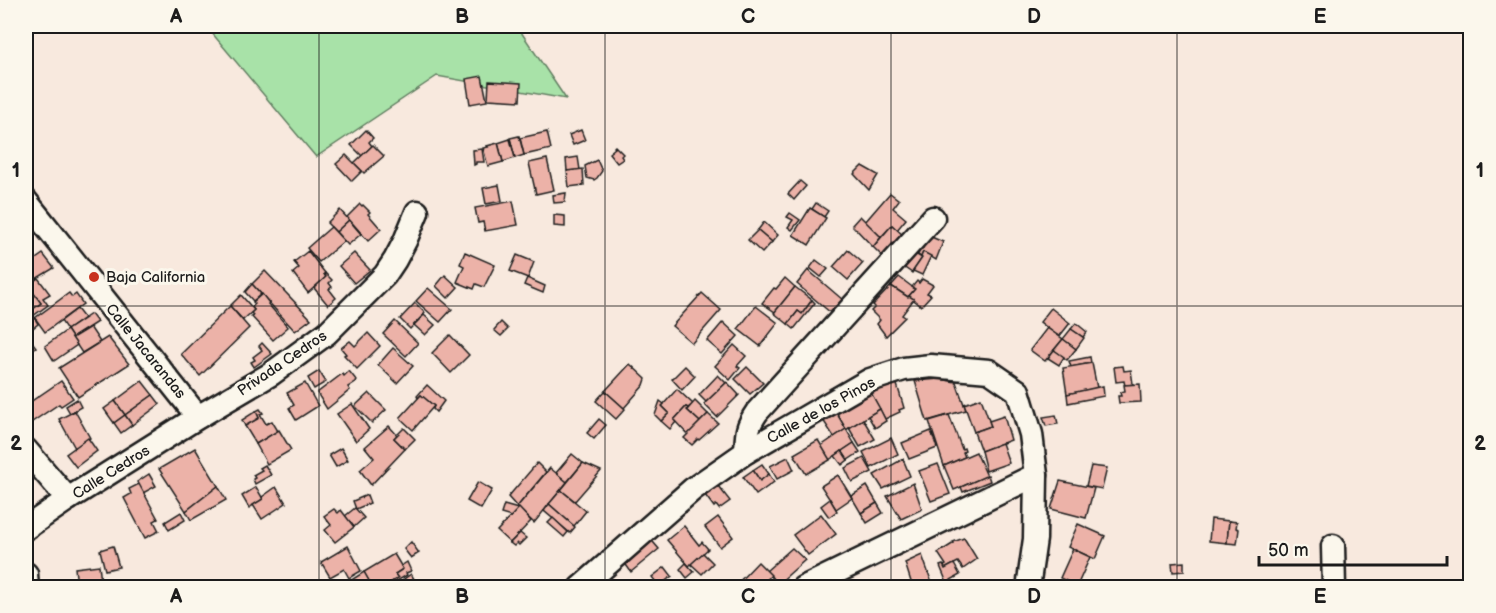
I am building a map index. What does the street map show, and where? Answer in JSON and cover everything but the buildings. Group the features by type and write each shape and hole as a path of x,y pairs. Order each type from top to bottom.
{"street":[{"name":"Calle Jacarandas","path":"26,201 198,417"},
{"name":"Privada Cedros","path":"198,417 271,374 327,333 385,275 405,241 417,212"},
{"path":"746,452 750,422 933,218"},
{"name":"Calle de los Pinos","path":"580,588 693,489 746,452 870,380 904,369 931,366 989,371 1017,391 1031,434 1036,475 1035,539 1028,588"},
{"name":"Calle Cedros","path":"26,528 198,417"},
{"path":"26,450 68,499"},
{"path":"803,588 1036,475"},
{"path":"1333,546 1334,588"},
{"path":"26,574 27,588"}],"green space":[{"path":"206,26 517,26 566,99 437,76 316,157"}],"place":[{"name":"Baja California","path":"94,277"}]}
